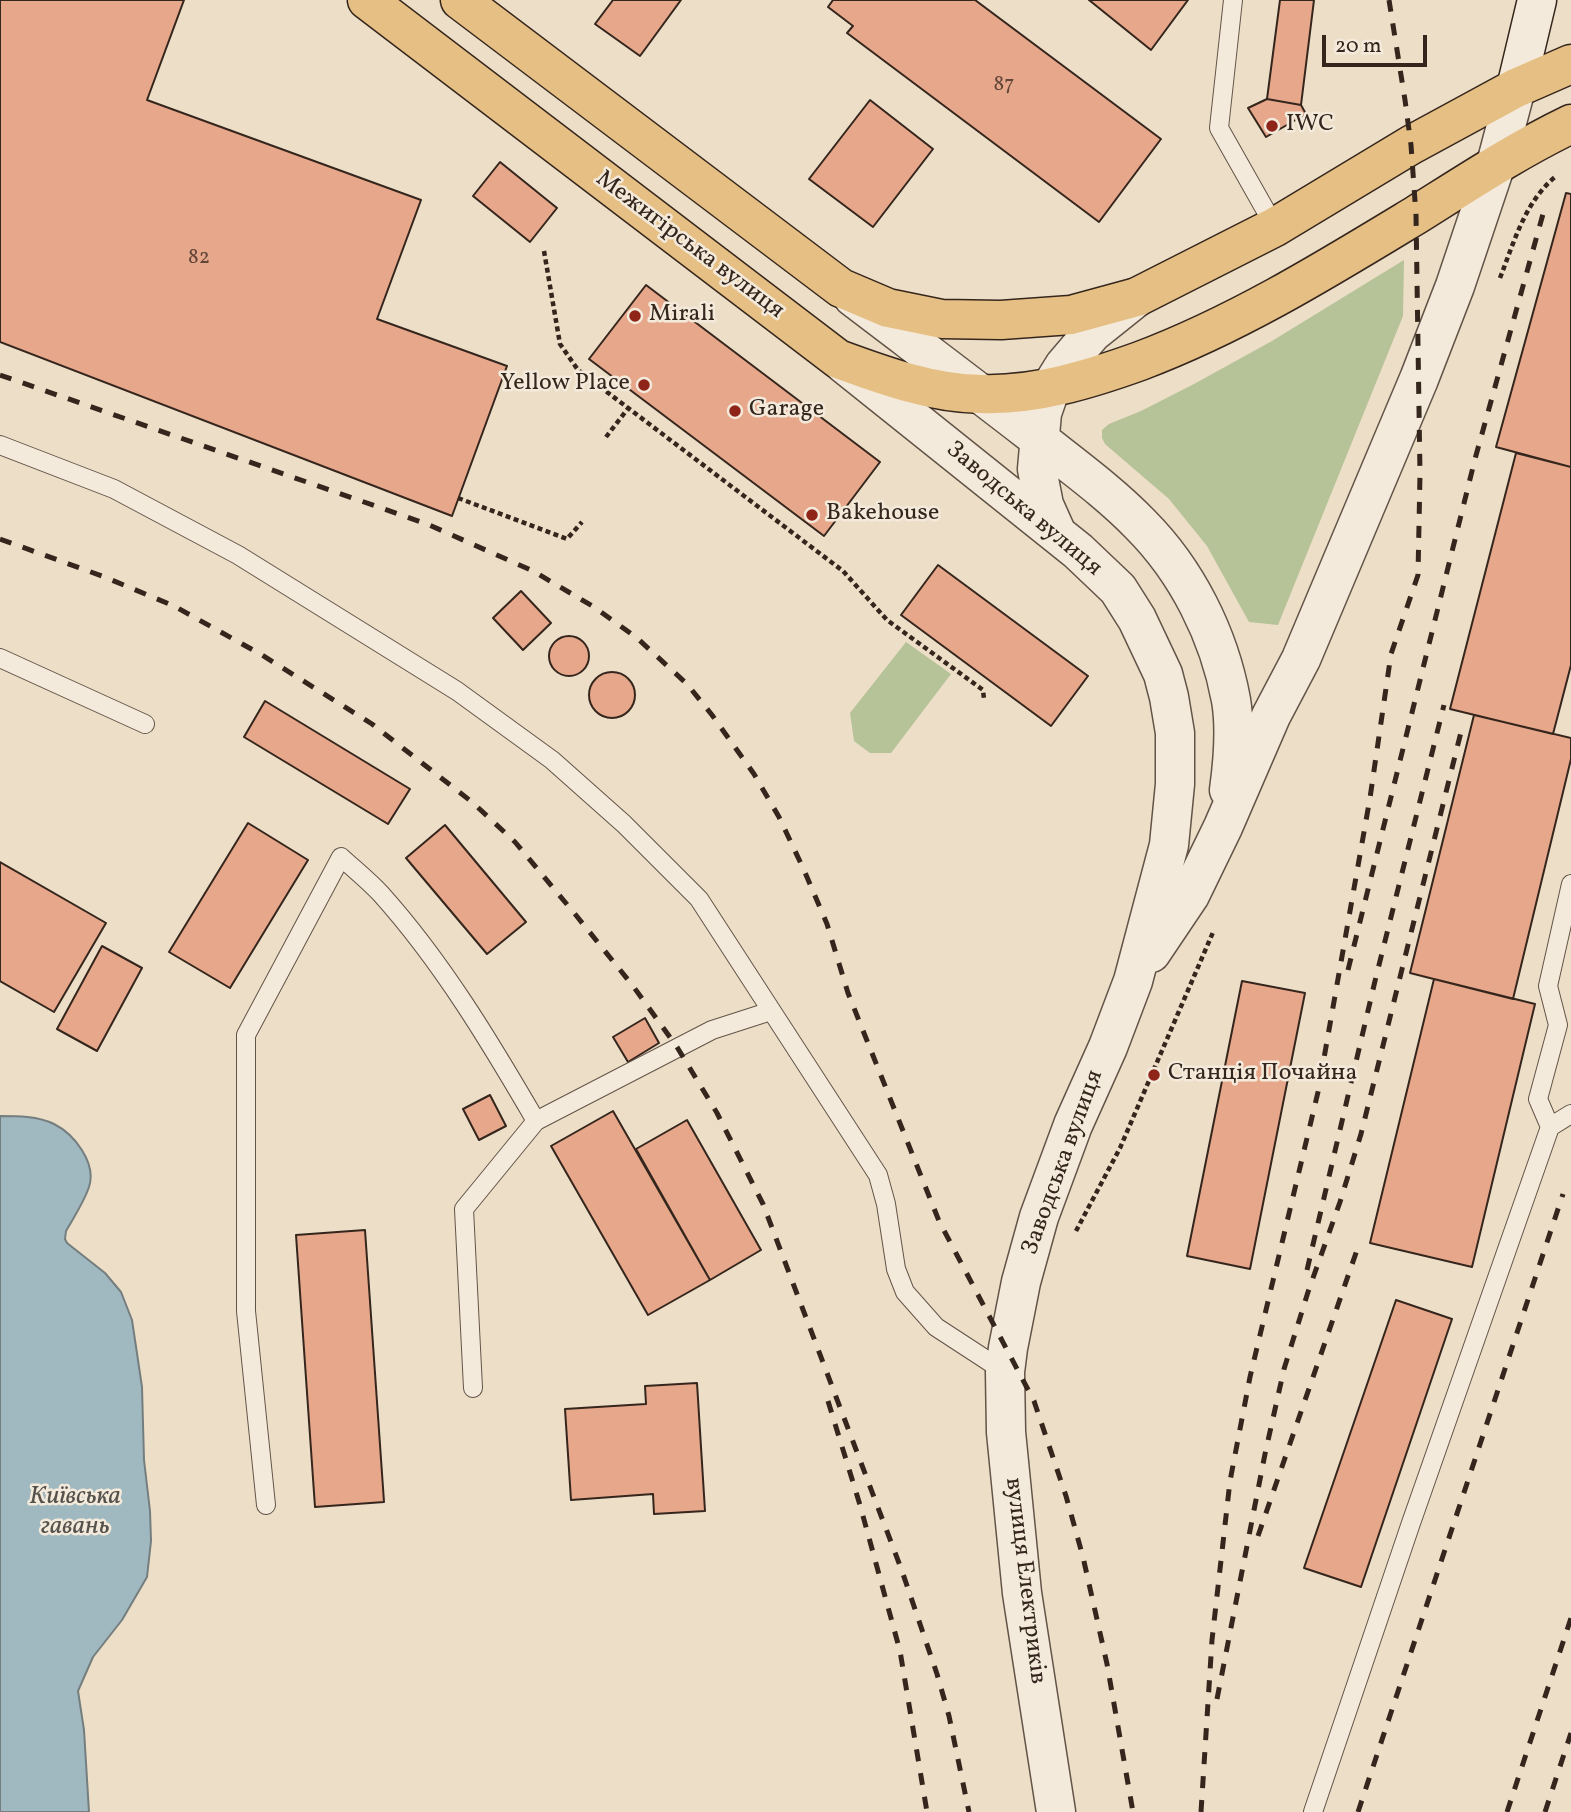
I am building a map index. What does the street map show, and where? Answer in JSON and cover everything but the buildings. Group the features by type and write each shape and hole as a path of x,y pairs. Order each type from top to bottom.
{"main road":[{"name":"Межигірська вулиця","path":"367,0 838,359 883,376 928,388 981,394 1051,387"},
{"path":"460,0 841,288 888,308 942,319 1001,320 1071,315 1138,297 1275,227 1411,145 1516,88 1571,64"},
{"path":"1051,387 1100,376 1161,353 1220,326 1300,285 1496,164 1571,124"}],"street":[{"name":"Заводська вулиця","path":"1133,981 1190,895 1223,827 1271,716 1301,659 1419,379 1455,286 1496,164 1537,0"},
{"name":"Заводська вулиця","path":"841,288 1084,474 1140,523 1189,586 1223,668 1231,702 1233,762 1223,827"},
{"path":"1057,534 1044,505 1037,470 1042,413 1051,387 1064,366 1092,333 1138,297"},
{"name":"Заводська вулиця","path":"838,359 1078,551 1118,590 1138,619 1163,674 1169,696 1175,733 1175,784 1169,845 1133,981 1073,1125 1039,1217 1021,1282 1006,1360"},
{"path":"1169,696 1188,720 1212,731 1233,732 1248,728 1271,716"},
{"name":"вулиця Електриків","path":"1006,1360 1006,1432 1022,1593 1056,1812"}],"lane":[{"path":"1233,0 1219,128 1275,227"},
{"path":"0,445 114,489 238,555 457,691 552,760 624,824 699,900 878,1175 886,1204 895,1269 905,1292 936,1327 1006,1360"},
{"path":"0,658 145,724"},
{"path":"266,1505 246,1311 246,1035 341,857 380,893 442,969 536,1121"},
{"path":"1550,1127 1538,1099 1558,1025 1548,986 1571,884"},
{"path":"473,1388 464,1209 536,1121 712,1030 771,1011"},
{"path":"1313,1812 1550,1127 1571,1114"}],"path":[{"path":"544,251 560,344 578,370 843,571 887,620 983,690 984,699"},
{"path":"606,437 629,407"},
{"path":"458,498 567,539 582,522"},
{"path":"1075,1233 1120,1148 1219,919"}],"green space":[{"path":"1404,260 1403,316 1278,625 1249,622 1207,546 1169,499 1105,444 1102,430 1272,341"},
{"path":"906,642 951,674 891,753 870,753 854,741 850,713"}],"water":[{"name":"Київська гавань","path":"0,1116 48,1121 69,1135 87,1159 91,1178 89,1187 66,1231 65,1239 105,1273 121,1292 132,1320 142,1387 144,1460 151,1541 147,1577 122,1620 93,1657 78,1691 84,1730 89,1812 0,1812"}],"railway":[{"path":"1201,1812 1212,1640 1230,1481 1250,1377 1318,1092 1370,798 1391,654 1418,575 1420,474 1416,215 1411,145 1389,0"},
{"path":"1348,970 1475,459 1543,214"},
{"path":"0,375 427,524 533,571 594,607 637,638 687,684 712,715 754,774 779,817 804,870 827,924 848,993 939,1221 1034,1401 1083,1557 1107,1664 1133,1812"},
{"path":"0,539 102,576 174,606 262,655 372,724 472,802 515,842 633,986 677,1047 717,1113 763,1204 902,1571 937,1674 949,1716 969,1812"},
{"path":"1307,1270 1444,705"},
{"path":"1217,1699 1284,1369 1361,1134 1461,732"},
{"path":"1358,1812 1563,1194"},
{"path":"1258,1536 1357,1250"},
{"path":"828,1401 900,1651 927,1812"},
{"path":"1507,1812 1571,1618"},
{"path":"1545,1812 1571,1733"}],"place":[{"name":"IWC","path":"1272,126"},
{"name":"Mirali","path":"635,316"},
{"name":"Yellow Place","path":"644,385"},
{"name":"Garage","path":"735,411"},
{"name":"Bakehouse","path":"812,515"},
{"name":"Станція Почайна","path":"1154,1075"}]}
